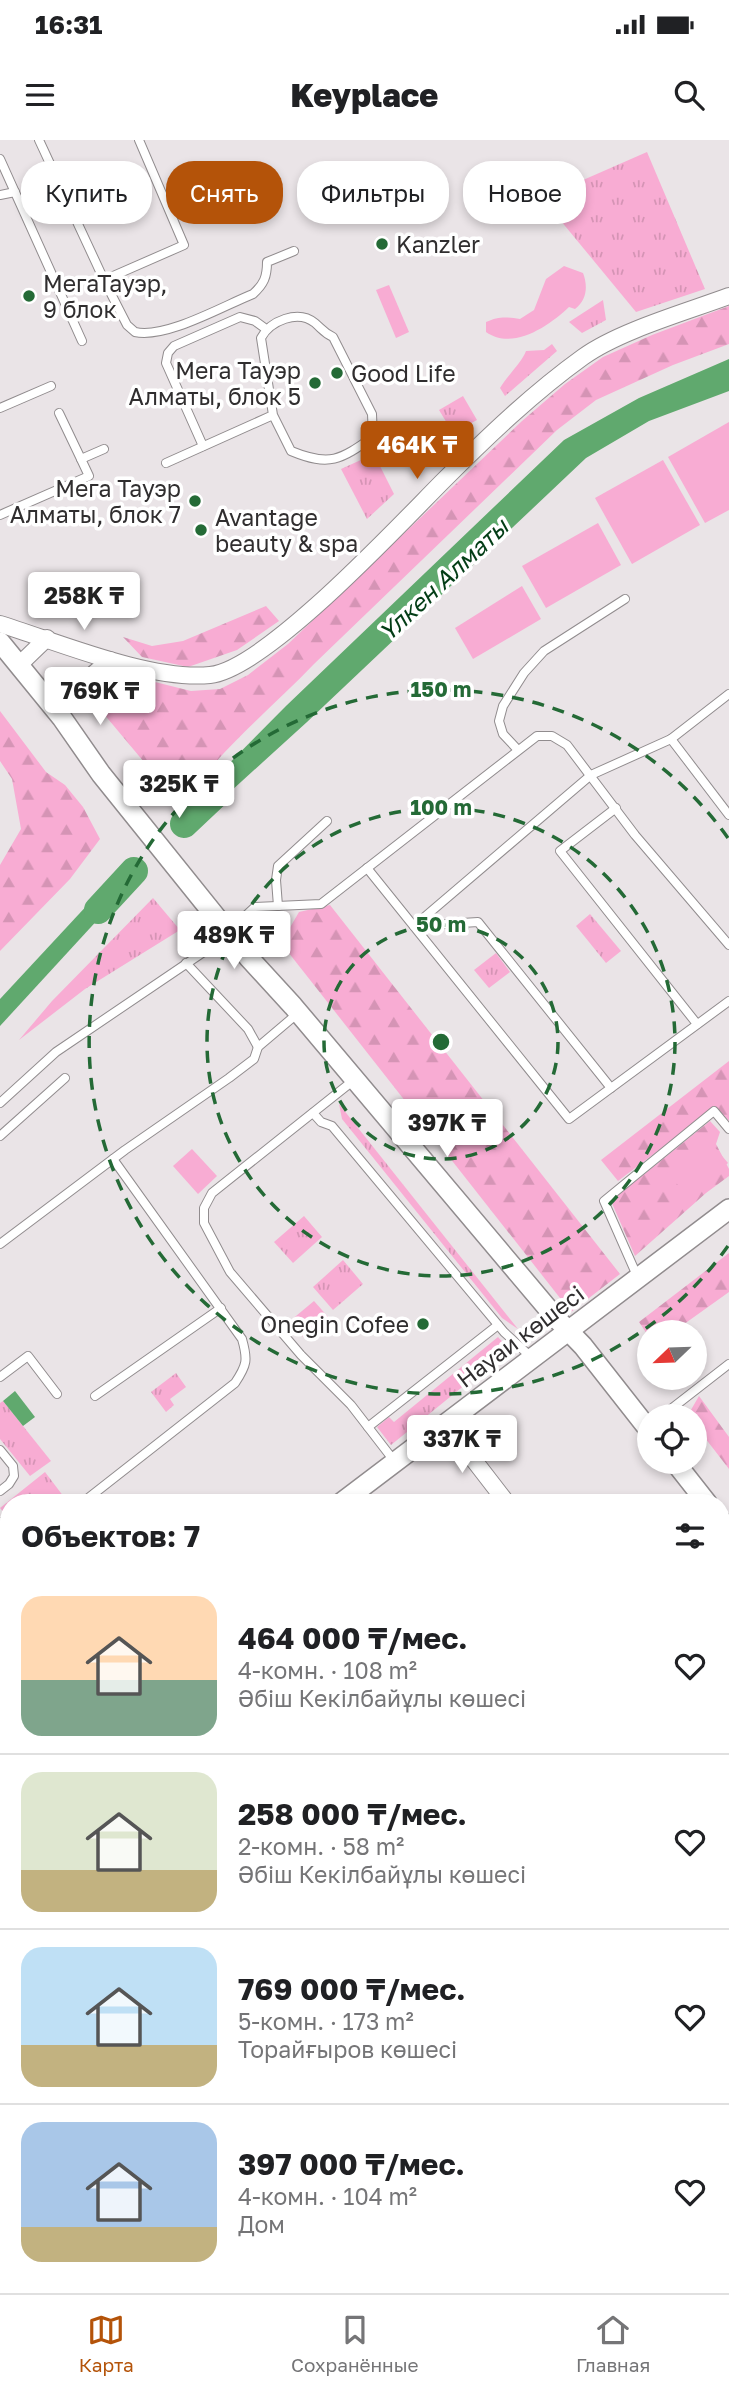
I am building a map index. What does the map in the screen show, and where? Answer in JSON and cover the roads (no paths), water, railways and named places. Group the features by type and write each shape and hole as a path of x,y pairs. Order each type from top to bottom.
{"street":[{"path":"0,624 110,660 182,676 213,675 242,663 289,628 323,598 456,469 548,384 585,355 617,339 729,296"},
{"path":"19,665 47,638"},
{"path":"0,642 354,1080 546,1307 637,1408"},
{"path":"57,713 110,660"},
{"name":"Науаи көшесі","path":"353,1494 729,1209"},
{"path":"446,1424 500,1494"},
{"path":"684,1474 700,1494"}],"lane":[{"path":"38,140 104,280 127,325 135,332 156,333 253,294 262,286 267,275 267,262 294,251"},
{"path":"104,280 184,246 139,140"},
{"path":"0,159 82,341"},
{"path":"0,195 15,192"},
{"path":"300,316 314,321 324,333 333,337 372,414 373,437 345,456 315,461 291,451 273,415 261,338 266,329 279,321 300,316"},
{"path":"203,446 166,363 168,353 174,346 240,317 256,321 266,329"},
{"path":"0,408 51,386"},
{"path":"0,515 89,476 59,413"},
{"path":"166,463 273,415"},
{"path":"81,459 104,449"},
{"path":"517,750 503,734 499,721 503,706 524,673 544,651 625,599"},
{"path":"414,926 591,775 671,739 729,694"},
{"path":"0,1103 56,1052 214,945 255,907 321,904 537,736 552,736 567,745 635,835 729,945"},
{"path":"671,739 729,816"},
{"path":"616,808 560,851 697,1024"},
{"path":"278,906 278,866 327,821"},
{"path":"367,868 569,1119 729,1001"},
{"path":"414,926 478,922 611,1088"},
{"path":"186,962 248,1029 258,1047"},
{"path":"0,1244 113,1159 229,1079 254,1059 258,1047 295,1009"},
{"path":"0,1136 65,1078"},
{"path":"354,1080 212,1194 204,1208 204,1223 230,1272 301,1355 351,1405 395,1462"},
{"path":"638,1278 604,1200 714,1111 729,1129"},
{"path":"313,1113 321,1122 332,1126 498,1325 532,1359"},
{"path":"93,1494 234,1384 244,1370 247,1357 242,1339 113,1159"},
{"path":"94,1395 221,1308"},
{"path":"368,1427 498,1325"},
{"path":"2,1372 28,1356 57,1394"},
{"path":"679,1404 729,1364"},
{"path":"0,1450 12,1466 14,1476 0,1491"}],"water":[{"path":"729,359 729,391 649,421 586,458 307,722 208,812 192,817 195,798 286,706 564,440 639,398"},
{"path":"124,882 116,898 102,915 0,1026 0,999 105,886"},
{"path":"15,1391 35,1417 23,1426 3,1401"}],"waterway":[{"name":"Үлкен Алматы","path":"184,824 219,791"},
{"name":"Үлкен Алматы","path":"98,910 134,871"}],"place":[{"name":"Kanzler","path":"382,244"},
{"name":"МегаТауэр, 9 блок","path":"29,296"},
{"name":"Good Life","path":"337,373"},
{"name":"Мега Тауэр Алматы, блок 5","path":"315,383"},
{"name":"Мега Тауэр Алматы, блок 7","path":"195,501"},
{"name":"Avantage beauty & spa","path":"201,530"},
{"name":"Onegin Cofee","path":"423,1324"}]}
